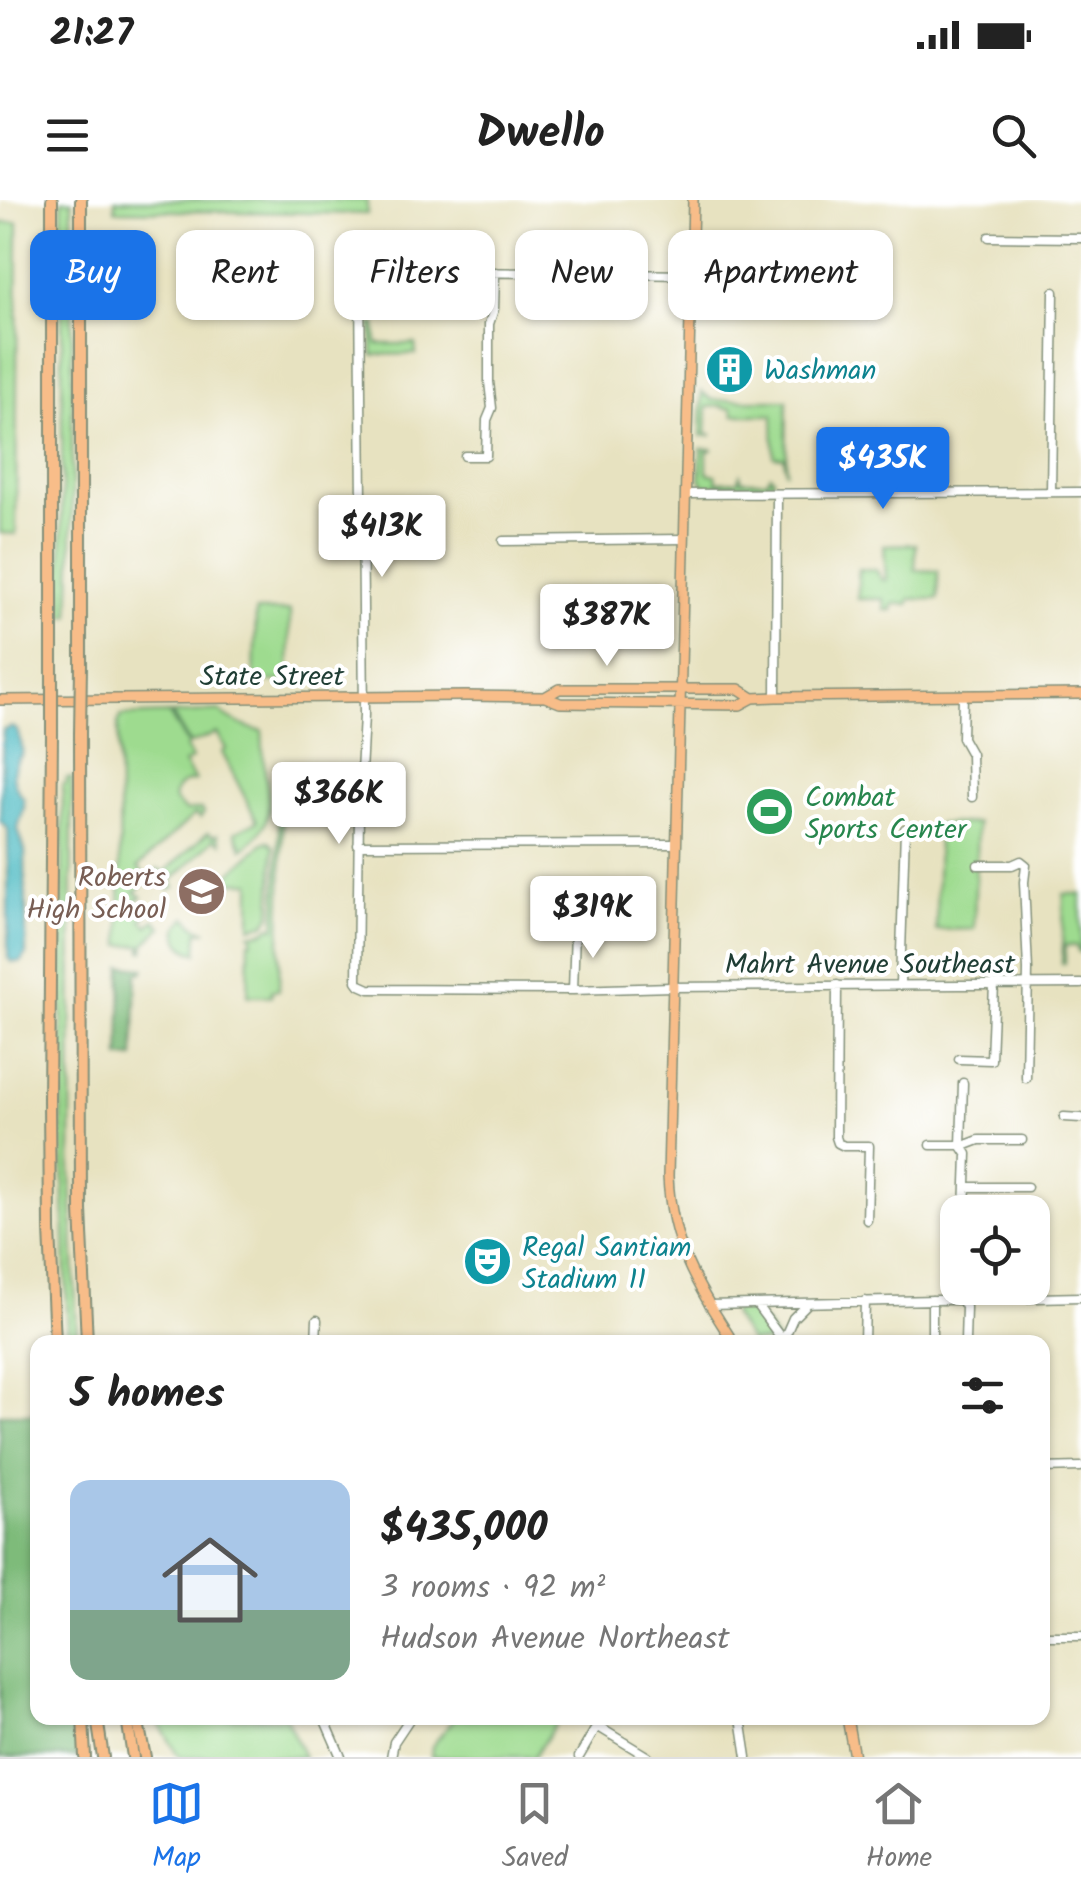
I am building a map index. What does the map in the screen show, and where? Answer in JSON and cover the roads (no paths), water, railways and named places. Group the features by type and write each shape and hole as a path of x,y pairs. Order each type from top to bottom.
{"highway":[{"path":"52,200 49,1100 55,1335"},
{"path":"81,200 81,1210 86,1335"},
{"path":"83,1725 85,1757"},
{"path":"98,1725 103,1757"},
{"path":"127,1725 133,1757"},
{"path":"139,1725 146,1757"}],"main road":[{"path":"692,230 693,200"},
{"path":"690,320 668,1154 671,1211 683,1255 729,1335"},
{"name":"State Street","path":"545,697 560,688 739,690 752,698"},
{"name":"State Street","path":"0,700 545,697 560,703 740,705 752,698 776,697 1081,694"},
{"path":"848,1725 854,1757"}],"street":[{"path":"989,236 1081,238"},
{"path":"495,272 668,275"},
{"path":"1051,492 1054,292"},
{"path":"360,320 364,696 358,845 676,844"},
{"path":"465,456 486,456 486,420 492,408 490,320"},
{"path":"686,494 1081,492"},
{"path":"776,697 777,494"},
{"path":"503,541 684,539"},
{"path":"963,695 962,738 970,754 972,797"},
{"path":"310,812 359,812"},
{"path":"900,984 905,829"},
{"name":"Mahrt Avenue Southeast","path":"358,845 356,976 360,986 369,990 1081,984"},
{"path":"978,865 1025,864 1026,1078"},
{"path":"573,990 575,931"},
{"path":"959,1059 992,1060 994,984"},
{"path":"837,985 838,1142 844,1146 870,1146 867,1220"},
{"path":"962,1083 961,1145 966,1154 966,1195"},
{"path":"1064,1117 1081,1118"},
{"path":"931,1145 1022,1140"},
{"path":"966,1187 1027,1187"},
{"path":"1050,1298 1081,1297"},
{"path":"932,1300 932,1335"},
{"path":"710,1305 940,1300"},
{"path":"864,1335 866,1302"},
{"path":"786,1335 793,1318 808,1303"},
{"path":"756,1304 778,1335"},
{"path":"965,1305 965,1335"},
{"path":"316,1335 317,1320"},
{"path":"1050,1468 1081,1468"},
{"path":"1050,1636 1081,1636"},
{"path":"327,1725 341,1757"},
{"path":"391,1757 394,1742 405,1725"},
{"path":"579,1757 598,1725"},
{"path":"604,1725 648,1757"},
{"path":"742,1725 747,1757"}],"water":[{"path":"13,727 22,754 13,776 24,799 18,829 25,851 26,955 21,962 8,958 8,829 0,821 3,730"}],"place":[{"name":"Washman","path":"729,369"},
{"name":"Combat Sports Center","path":"770,812"},
{"name":"Roberts High School","path":"201,892"},
{"name":"Regal Santiam Stadium 11","path":"487,1262"}]}
